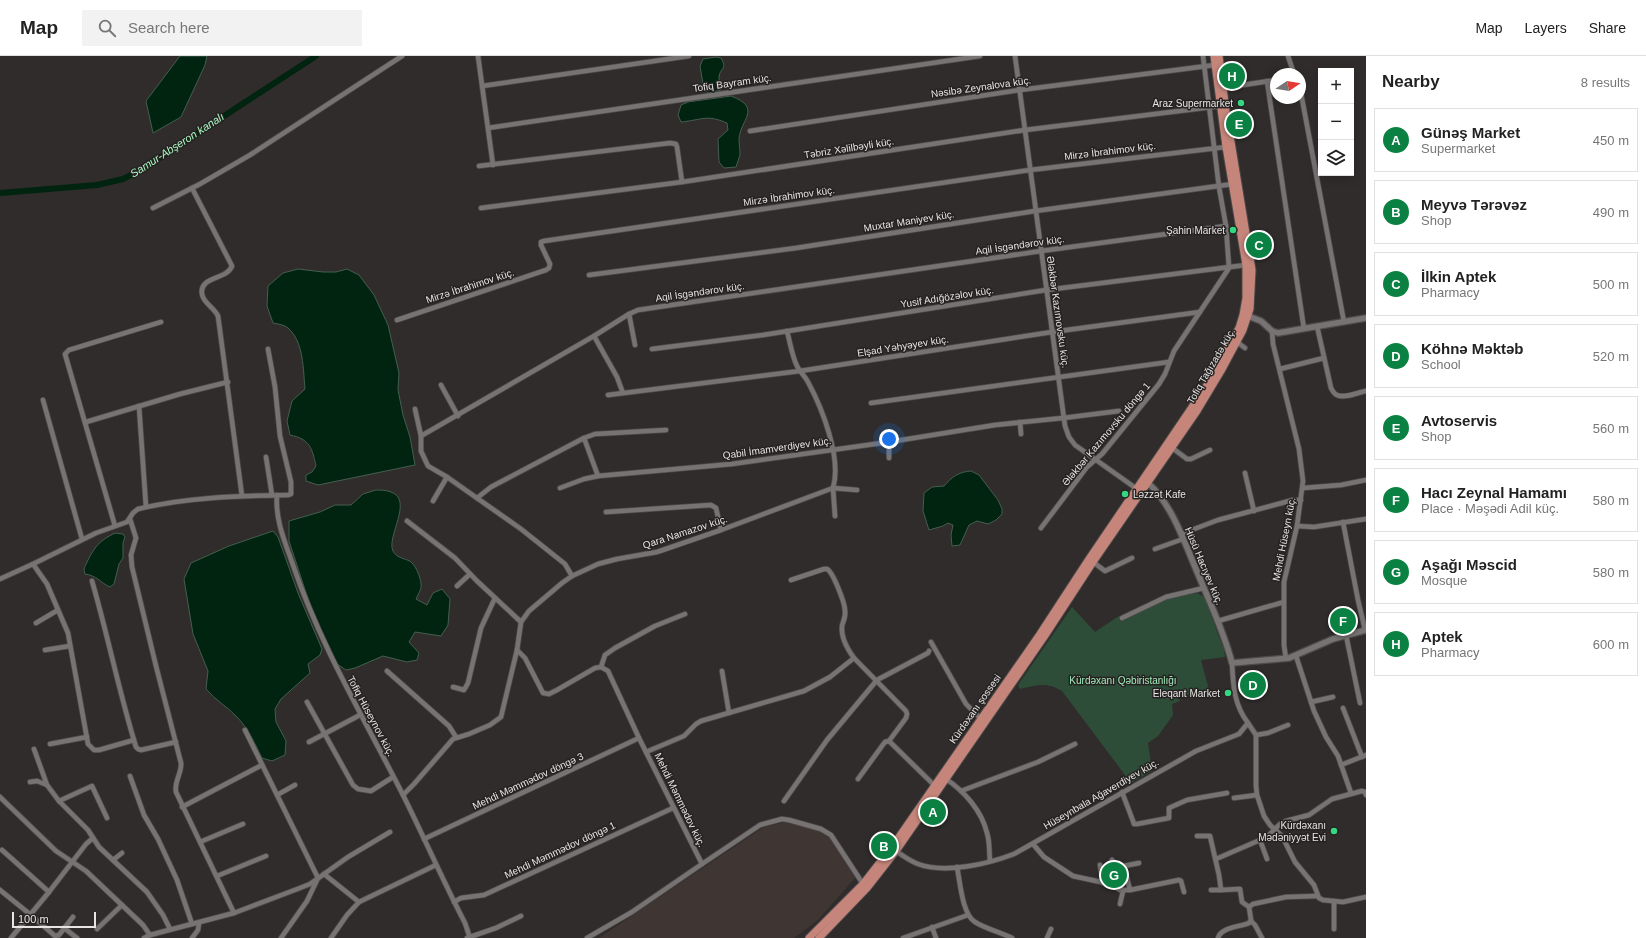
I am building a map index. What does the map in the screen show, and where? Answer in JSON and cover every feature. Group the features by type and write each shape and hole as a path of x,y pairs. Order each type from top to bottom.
{"main road":[{"name":"Tofiq Tağızadə küç.","path":"1146,481 1212,388 1237,342 1252,292 1252,270 1220,106 1214,56"},
{"name":"Tofiq Tağızadə küç.","path":"1146,481 1207,385 1246,316 1246,265 1233,184 1219,56"},
{"name":"Kürdəxanı şossesi","path":"820,938 867,888 946,779 1137,489 1146,481"},
{"name":"Kürdəxanı şossesi","path":"809,938 863,884 894,849 934,785 1093,562 1146,481"}],"street":[{"path":"153,208 250,155 402,56"},
{"path":"478,56 493,164"},
{"path":"482,86 689,56"},
{"name":"Tofiq Bayram küç.","path":"488,128 980,56"},
{"name":"Ələkbər Kazımovsku küç.","path":"1015,56 1066,433 1071,441 1095,460 1137,489"},
{"path":"1203,56 1219,187 1226,226 1229,268"},
{"path":"1288,56 1292,68"},
{"name":"Nəsibə Zeynalova küç.","path":"750,131 1020,90 1215,65"},
{"path":"1267,81 1304,329"},
{"path":"1223,88 1270,81"},
{"path":"1303,104 1344,322"},
{"name":"Təbriz Xəlilbəyli küç.","path":"481,208 682,182 1025,130 1220,106"},
{"path":"479,166 670,143 676,144 677,147 682,182"},
{"name":"Mirzə İbrahimov küç.","path":"397,320 546,270 549,268 550,264 541,245 541,242 544,240 1030,170 1229,147"},
{"name":"Muxtar Maniyev küç.","path":"589,275 796,248 1035,211 1233,184"},
{"path":"192,188 232,266 228,271 205,283 201,290 205,302 216,311 218,316 242,496"},
{"name":"Aqil İsgəndərov küç.","path":"421,436 458,416 638,310 1041,251 1226,226"},
{"name":"Yusif Adığözəlov küç.","path":"652,349 787,331 1046,290 1246,265"},
{"name":"Ələkbər Kazımovsku döngə 1","path":"1041,528 1087,467 1102,454 1159,384 1165,374 1174,351 1229,268"},
{"name":"Elşad Yəhyəyev küç.","path":"608,395 642,392 800,371 1052,332 1200,312"},
{"path":"629,314 635,345"},
{"path":"1246,316 1261,321 1272,331 1282,333 1366,318"},
{"path":"115,526 86,422 65,357 66,351 161,322"},
{"path":"1317,326 1331,388 1336,395 1341,396 1366,391"},
{"path":"787,331 795,361 808,382 826,424 834,449 835,482 833,488 836,516"},
{"name":"Mehdi Hüseyn küç.","path":"1272,331 1272,340 1299,449 1303,488 1297,526 1285,572 1284,645 1286,659"},
{"path":"594,336 617,377 623,393"},
{"path":"1237,342 1245,348"},
{"path":"0,579 82,539 128,522 135,511 146,507 183,501 291,494 292,490 280,436 275,387 268,349"},
{"path":"1280,369 1324,358"},
{"path":"871,403 1169,362"},
{"path":"86,422 214,384 228,382"},
{"path":"441,385 458,416"},
{"path":"43,400 82,539"},
{"path":"139,406 146,507"},
{"path":"415,409 421,436 421,451 426,464 447,476 521,529 557,557 568,568 572,576"},
{"name":"Qabil İmamverdiyev küç.","path":"560,488 584,478 598,476 732,464 889,442 995,425 1119,411"},
{"path":"1020,422 1021,434"},
{"path":"477,498 491,487 584,438 595,434 666,430"},
{"path":"584,438 598,476"},
{"path":"889,442 889,458"},
{"path":"1171,446 1187,459 1191,460 1210,450"},
{"name":"Tofiq Hüseynov küç.","path":"266,456 278,523 304,598 327,649 393,777 465,923 469,938"},
{"path":"1245,474 1254,511"},
{"path":"433,501 447,476"},
{"path":"1303,488 1340,485 1366,480"},
{"name":"Hüsü Hacıyev küç.","path":"1146,481 1155,489 1164,501 1182,537 1226,640 1232,663"},
{"path":"833,488 857,490"},
{"name":"Qara Namazov küç.","path":"521,622 529,611 544,597 572,576 603,563 657,552 833,488"},
{"path":"1155,549 1218,520 1293,500 1301,500"},
{"path":"606,512 711,505 716,508 721,530"},
{"path":"130,519 136,538 131,555 132,567 182,768 175,787 182,807 234,913"},
{"path":"1297,526 1314,527 1366,519"},
{"path":"402,795 414,784 449,742 456,737 469,734 490,725 501,717 517,650 521,622 455,558 408,520"},
{"path":"1343,522 1358,600 1366,630 1324,642 1296,656 1286,659 1232,663 1233,683 1237,704 1242,715 1256,735 1257,795 1264,816 1270,825 1282,836 1299,867 1311,881 1318,896 1323,900 1334,902 1364,898 1366,904"},
{"path":"1093,562 1105,571 1132,558"},
{"path":"33,564 47,584 68,633 88,744 94,750 134,740"},
{"path":"791,580 824,569 827,569 832,573 845,608 845,616 842,627 849,651 906,711 907,714 889,741 885,742 858,779"},
{"path":"457,586 470,574"},
{"path":"92,581 136,747 141,750 176,742"},
{"path":"1122,618 1166,597 1204,588"},
{"path":"453,688 464,690 468,683 481,628 487,612 495,598"},
{"path":"1218,621 1284,602"},
{"path":"36,623 58,610"},
{"path":"517,650 525,658 543,693 549,694 595,668 602,667 606,656 614,648 685,614"},
{"path":"1346,635 1360,703"},
{"path":"931,642 966,704 981,719"},
{"path":"44,650 70,646"},
{"path":"784,801 827,740 876,680 928,653 929,651"},
{"path":"1296,656 1311,702 1326,738 1341,765 1351,793"},
{"path":"646,752 684,736 701,721 804,691 830,677 854,658"},
{"name":"Mehdi Məmmədov küç.","path":"602,667 608,671 673,808 702,864 760,825 782,819 821,828 831,835 863,884"},
{"path":"387,671 449,726 456,737"},
{"path":"722,671 729,713"},
{"path":"1311,702 1333,697"},
{"path":"307,702 355,787 371,791 393,777"},
{"path":"1341,765 1364,756 1343,708"},
{"path":"308,742 360,715"},
{"name":"Hüseynbala Ağaverdiyev küç.","path":"894,849 912,862 923,866 940,868 958,867 990,861 1014,854 1196,751 1239,734 1248,723"},
{"path":"1256,735 1268,733 1288,725"},
{"path":"245,730 318,878"},
{"path":"50,744 86,738"},
{"name":"Mehdi Məmmədov döngə 3","path":"424,839 639,738"},
{"path":"889,741 934,785"},
{"path":"961,791 1033,764 1074,744"},
{"path":"34,749 47,785 59,801 88,830 99,847 147,892 163,915 170,929"},
{"path":"182,807 262,765"},
{"path":"130,776 144,815 158,839 177,880 192,924"},
{"path":"946,779 961,791 983,820 988,834 990,861"},
{"path":"30,782 37,781 47,785"},
{"path":"59,801 92,786 107,818"},
{"path":"277,795 295,786"},
{"path":"1216,858 1260,840 1270,834 1274,828 1286,821 1309,815 1328,800 1362,791 1365,792 1366,795"},
{"path":"1122,792 1134,824 1169,818 1169,808 1187,800 1227,793"},
{"path":"1234,798 1257,795"},
{"path":"0,798 56,850 86,872 143,925 150,935"},
{"name":"Mehdi Məmmədov döngə 1","path":"454,902 461,898 484,895 673,808"},
{"path":"200,842 243,824"},
{"path":"144,938 170,929 199,923 234,913 310,884 348,857 390,832"},
{"path":"1197,836 1210,836 1216,858 1221,890"},
{"path":"11,938 31,915 86,844 93,838"},
{"path":"1260,840 1267,859"},
{"path":"1033,844 1044,857 1069,874 1080,879 1110,884 1123,891 1179,880 1181,881 1184,892"},
{"path":"2,850 49,892"},
{"path":"113,860 122,853"},
{"path":"217,876 266,856"},
{"path":"1112,860 1117,865 1124,866 1139,863"},
{"path":"587,938 632,912 702,864"},
{"path":"331,938 347,915 359,902 436,865"},
{"path":"1100,865 1103,883"},
{"path":"1124,866 1130,890"},
{"path":"958,867 968,915 971,919 1012,938"},
{"path":"324,874 359,902"},
{"path":"281,938 307,901 318,878"},
{"path":"1211,890 1240,889 1242,902 1249,907 1251,922 1255,925 1262,938"},
{"path":"0,890 55,936 59,935 73,917"},
{"path":"1120,904 1123,891"},
{"path":"1249,907 1256,903 1286,897 1318,896"},
{"path":"1334,902 1334,929"},
{"path":"97,929 122,905"},
{"path":"903,938 968,915"},
{"path":"469,938 496,928 521,916"},
{"path":"1218,938 1221,932 1251,922"},
{"path":"192,938 198,930 199,923"},
{"path":"932,927 936,938"},
{"path":"64,928 77,938"},
{"path":"1047,938 1051,929"}],"shaded area":[{"path":"180,56 207,56 205,65 181,117 153,133 146,101"},
{"path":"716,57 721,58 724,65 719,77 721,90 709,93 704,90 700,66 703,59"},
{"path":"731,96 746,105 748,110 740,132 740,155 736,167 724,168 719,162 718,139 728,130 727,123 709,118 681,122 678,115 681,105 688,102"},
{"path":"298,269 336,272 347,269 359,275 374,295 388,325 399,373 398,390 403,415 410,437 415,465 318,485 306,481 306,475 312,472 316,466 313,454 306,442 290,435 287,421 292,401 305,389 302,356 293,334 285,326 273,323 267,306 268,286 283,273"},
{"path":"971,471 979,475 998,500 1002,509 1002,514 996,520 988,524 977,521 969,525 960,545 952,546 951,535 953,525 948,523 929,530 923,511 924,493 932,487 944,486 959,474"},
{"path":"376,490 391,492 397,496 400,503 400,510 393,537 393,551 399,557 411,562 419,574 421,588 416,599 427,605 433,593 442,589 450,599 448,625 441,636 415,632 409,642 419,653 417,660 407,662 383,656 355,668 346,670 337,664 312,611 289,541 289,521 320,512 335,505 351,505 363,494"},
{"path":"273,531 278,537 298,593 322,649 320,655 308,664 310,673 281,699 275,709 276,722 286,741 285,755 272,761 262,758 252,737 242,723 206,689 208,671 193,634 184,579 191,563 229,546"},
{"path":"115,533 123,534 125,537 123,543 123,558 119,564 114,584 110,587 93,576 85,574 84,569 98,544"},
{"path":"786,822 817,830 832,838 855,878 817,921 794,938 599,938 764,827"}],"green space":[{"name":"Kürdəxanı Qəbiristanlığı","path":"1197,593 1204,597 1224,650 1225,657 1201,660 1209,690 1178,697 1180,701 1172,704 1173,715 1158,736 1148,743 1152,771 1131,783 1062,691 1046,685 1020,689 1018,685 1072,607 1095,632 1119,616 1122,621 1159,602"}],"waterway":[{"name":"Samur-Abşeron kanalı","path":"0,193 97,185 123,179 141,170 316,56"}],"place":[{"name":"Aptek","path":"1232,76"},
{"name":"Araz Supermarket","path":"1241,103"},
{"name":"Avtoservis","path":"1239,124"},
{"name":"Şahin Market","path":"1233,230"},
{"name":"İlkin Aptek","path":"1259,245"},
{"name":"Ləzzət Kafe","path":"1125,494"},
{"name":"Hacı Zeynal Hamamı","path":"1343,621"},
{"name":"Köhnə Məktəb","path":"1253,685"},
{"name":"Eleqant Market","path":"1228,693"},
{"name":"Günəş Market","path":"933,812"},
{"name":"Kürdəxanı Mədəniyyət Evi","path":"1334,831"},
{"name":"Meyvə Tərəvəz","path":"884,846"},
{"name":"Aşağı Məscid","path":"1114,875"}]}
